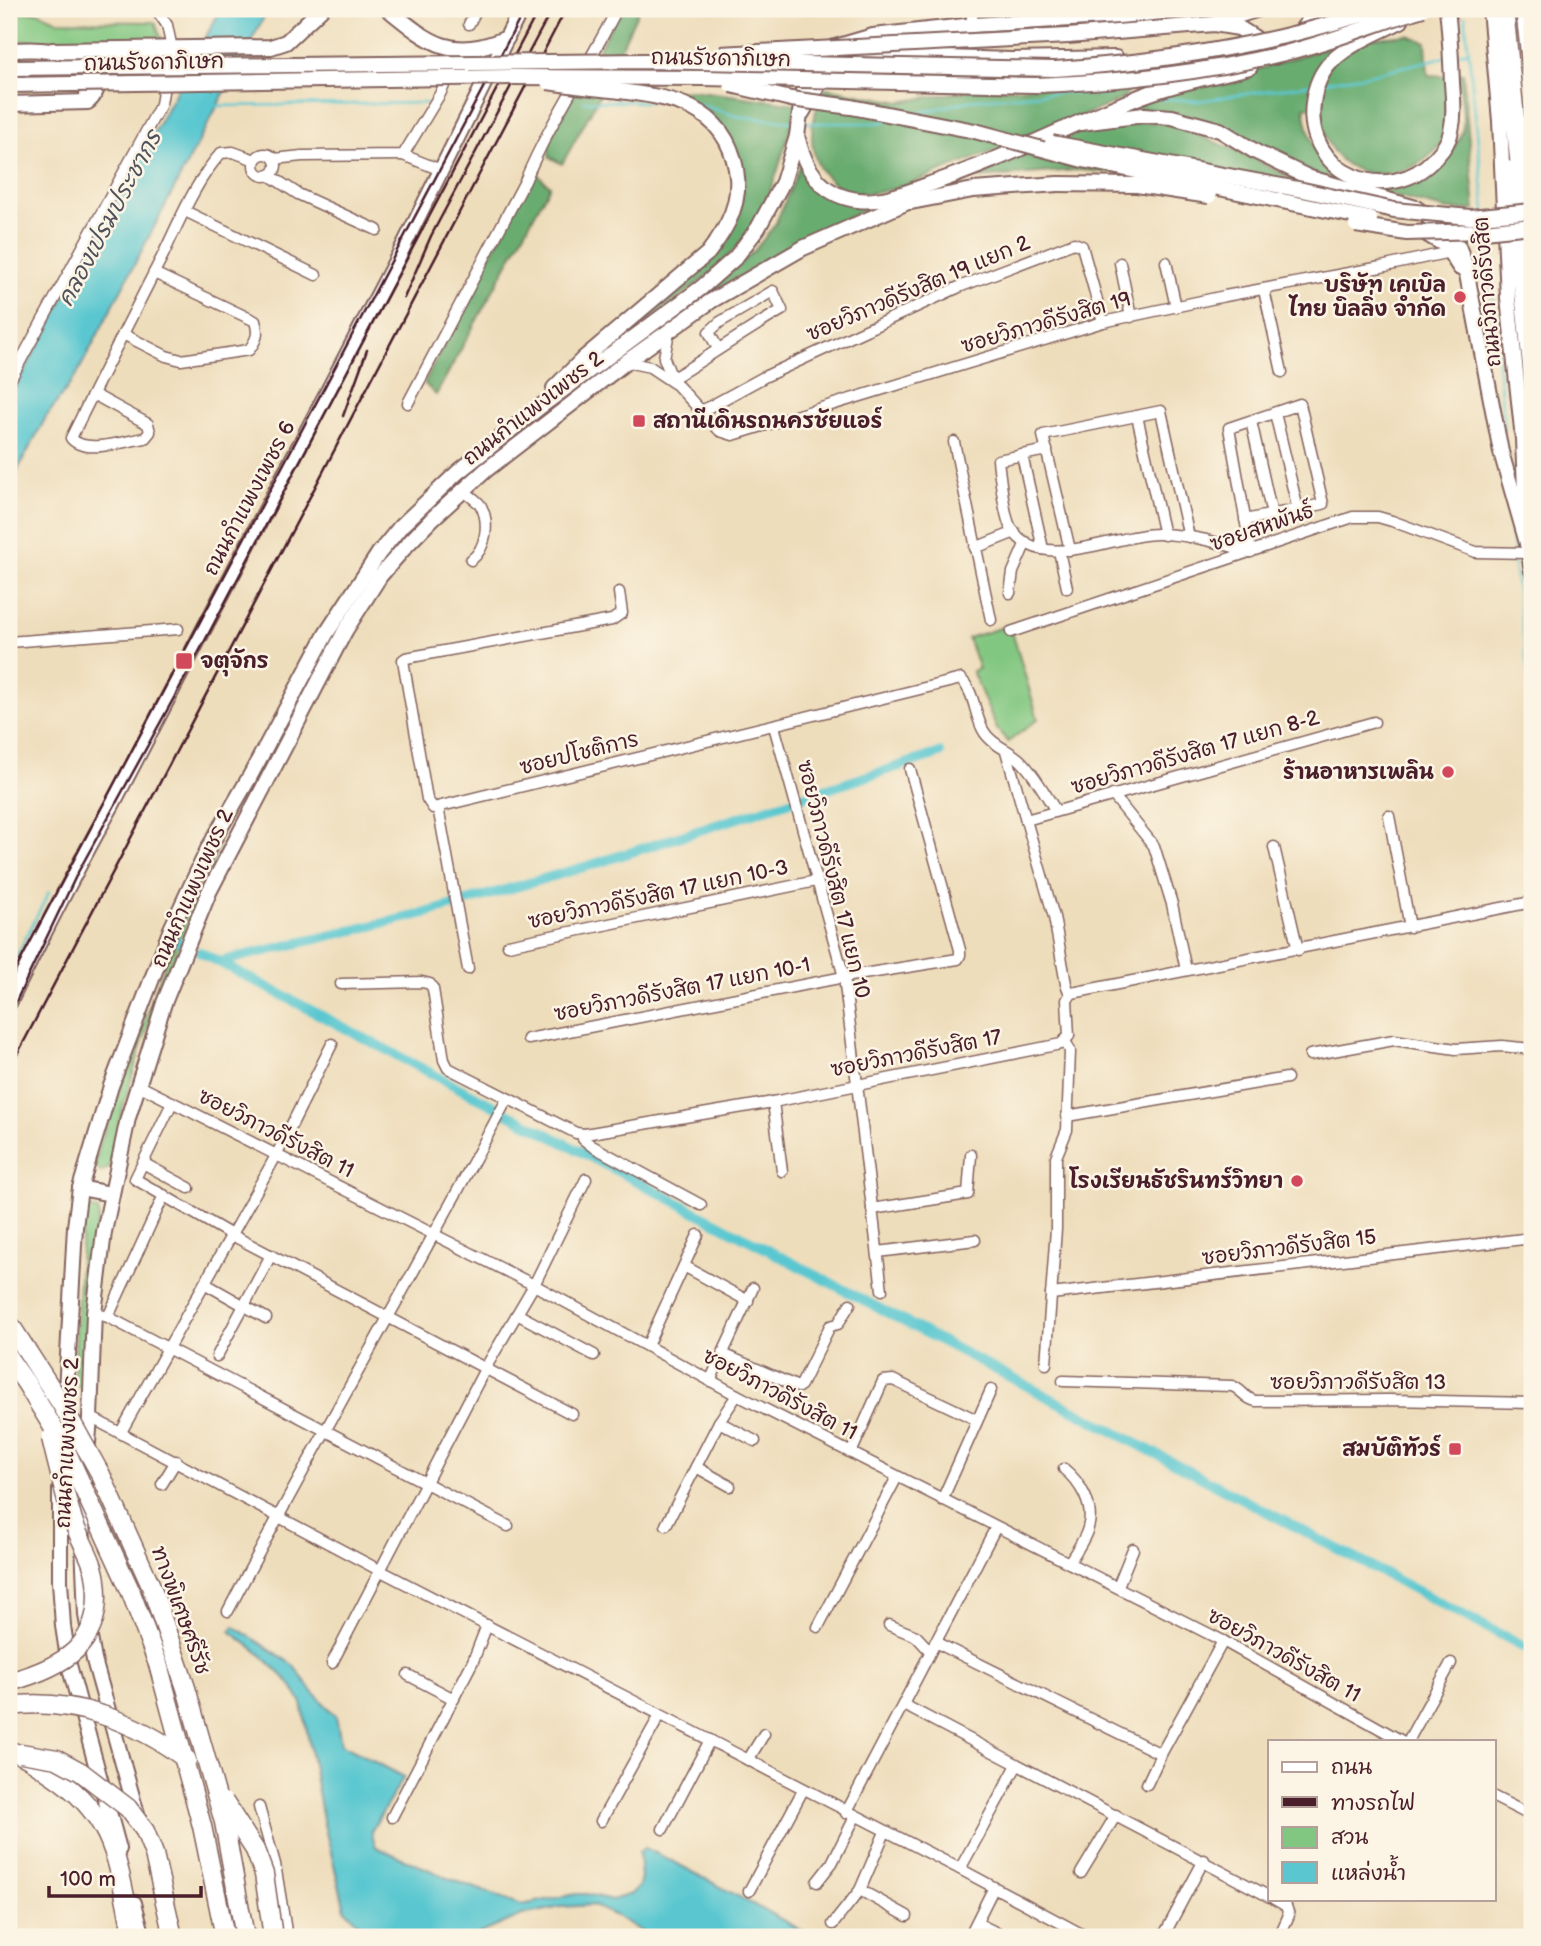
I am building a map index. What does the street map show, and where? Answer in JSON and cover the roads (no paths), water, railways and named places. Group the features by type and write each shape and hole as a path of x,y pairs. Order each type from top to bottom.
{"highway":[{"path":"1504,9 1528,294"},
{"path":"1511,9 1532,201"},
{"path":"1525,9 1532,71"},
{"name":"ทางพิเศษศรีรัช","path":"9,1323 62,1405 94,1464 151,1586 186,1688 225,1822 245,1937"},
{"name":"ทางพิเศษศรีรัช","path":"9,1359 56,1432 85,1491 130,1590 158,1664 202,1826 225,1937"},
{"path":"9,1682 50,1669 65,1660 83,1643 96,1611 96,1580 75,1526 44,1414"},
{"path":"9,1706 60,1705 105,1716 152,1736 194,1765 226,1804 256,1850 264,1874 273,1937"},
{"path":"15,1752 57,1759 81,1772 128,1808 145,1831 154,1854 172,1937"},
{"path":"15,1752 68,1785 97,1814 108,1833 115,1855 133,1937"}],"main road":[{"path":"9,50 256,48 286,42 321,9"},
{"name":"ถนนกำแพงเพชร 6","path":"9,1003 70,879 113,805 400,255 522,9"},
{"path":"802,113 805,75 832,48 873,36 974,25 1195,9"},
{"path":"1214,24 1259,9"},
{"path":"797,136 812,176 823,187 843,197 859,200 876,200 906,193 957,175 1153,91 1254,66 1276,57 1292,42 1318,9"},
{"name":"ถนนรัชดาภิเษก","path":"9,68 646,61 1055,69 1156,59 1279,37 1384,9"},
{"path":"1424,9 1346,50 1332,61 1317,84 1312,108 1314,132 1324,154 1353,177 1385,184 1397,182 1420,172 1441,152 1449,139 1453,121 1450,35 1446,11"},
{"name":"ถนนรัชดาภิเษก","path":"9,85 513,77 1036,85 1128,80 1224,66 1288,52 1424,9"},
{"name":"ถนนวิภาวดีรังสิต","path":"1490,9 1500,121 1508,298 1523,439 1520,550 1532,571"},
{"path":"395,11 437,45 461,49 487,46 507,38"},
{"path":"646,61 784,50 1068,36 1214,24 1239,27 1255,38 1257,46 1250,56 1220,74"},
{"path":"9,104 88,102 93,97 100,74 109,61 166,49"},
{"path":"47,50 80,64 91,80 90,90 85,97 57,103"},
{"path":"802,113 824,75 853,60 881,56 1011,60 1156,59"},
{"path":"513,77 667,98 688,105 707,117 720,132 731,152 737,178 738,191 732,218 708,253 584,358 541,406"},
{"path":"705,78 791,99 851,107 975,131 1096,163 1427,233 1445,245 1470,284"},
{"name":"ถนนกำแพงเพชร 2","path":"143,1937 69,1665 63,1626 59,1518 71,1264 80,1188 111,1086 181,907 208,849 359,580 401,526 458,472 541,406 701,288 735,258 758,228 783,182 802,113"},
{"path":"1081,123 1144,115 1172,117 1220,130 1256,152 1310,178 1416,208 1436,221 1452,237 1465,264 1520,550"},
{"path":"1500,121 1528,294 1532,382"},
{"path":"975,131 1223,175 1394,210 1470,217 1532,211"},
{"name":"ถนนกำแพงเพชร 2","path":"172,1937 93,1660 86,1615 82,1519 101,1315 100,1259 111,1194 138,1085 164,1003 209,892 345,631 380,576 406,546 463,491 486,470 626,362 740,282 873,215 911,202 957,175"},
{"path":"911,202 973,190 1058,184 1137,185 1407,233 1471,232 1532,226"},
{"path":"80,1188 111,1194"}],"street":[{"path":"9,382 161,104 167,25 156,9"},
{"path":"469,24 477,9"},
{"path":"408,403 526,181 537,154 617,9"},
{"path":"970,9 974,25"},
{"path":"403,155 440,94 461,49"},
{"path":"93,394 149,424 150,432 145,438 87,448 76,445 71,438 93,394 123,334 206,170 221,153 233,152 255,160"},
{"path":"377,230 298,194 269,175 258,174 254,168 255,160 264,154 274,159 302,156 403,155 441,170"},
{"path":"269,175 276,167 274,159"},
{"path":"185,211 316,275"},
{"name":"ซอยวิภาวดีรังสิต 19 แยก 2","path":"700,412 764,377 958,287 1074,243 1082,246 1103,322"},
{"name":"ซอยวิภาวดีรังสิต 19","path":"670,329 664,358 675,381 700,412 720,431 733,435 1103,322 1450,252"},
{"path":"1166,262 1176,306"},
{"path":"1119,263 1131,317"},
{"path":"123,334 166,356 181,360 248,350 257,340 255,321 154,273"},
{"path":"1264,290 1282,372"},
{"path":"675,381 718,349 782,310 773,292 709,331 718,349"},
{"name":"ซอยวิภาวดีรังสิต 19","path":"626,362 650,367 675,381"},
{"path":"1046,450 998,460 1010,527 1026,542 1043,549 1065,551 1139,536 1164,535 1189,537 1251,552 1245,520 1229,428 1300,404 1323,504 1245,520"},
{"path":"1067,588 1065,551 1043,435 1161,411 1189,537"},
{"path":"1275,413 1298,510"},
{"path":"1136,416 1164,535"},
{"path":"1251,421 1272,515"},
{"path":"954,442 991,620"},
{"path":"1022,455 1043,549"},
{"path":"463,491 480,504 485,525 485,542 477,556 471,560"},
{"name":"ซอยสหพันธ์","path":"1011,632 1353,517 1392,521 1476,552 1520,550"},
{"path":"975,548 1014,532"},
{"path":"1010,593 1013,572 1026,542"},
{"path":"468,969 438,807 433,808 427,799 403,660 442,650 612,620 622,613 619,592"},
{"path":"9,642 178,629"},
{"name":"ซอยปโชติการ","path":"438,807 961,679 967,685 983,730 993,742 1018,758 1033,774 1056,811"},
{"name":"ซอยวิภาวดีรังสิต 17 แยก 8-2","path":"1026,820 1374,722"},
{"name":"ซอยวิภาวดีรังสิต 17 แยก 10","path":"774,726 844,977 882,1290"},
{"path":"1006,751 1054,917 1070,994 1067,1000 1069,1036 1065,1040 1070,1051 1067,1130 1056,1157 1056,1229 1046,1364"},
{"name":"ซอยวิภาวดีรังสิต 17 แยก 10-1","path":"528,1040 844,977 954,961 960,955 910,769"},
{"path":"1113,795 1154,845 1172,904 1186,970"},
{"path":"1388,816 1410,927"},
{"path":"1274,847 1297,950"},
{"name":"ซอยวิภาวดีรังสิต 17 แยก 10-3","path":"508,945 816,881"},
{"path":"1070,994 1532,902"},
{"path":"341,984 430,984 444,1060 448,1068 576,1133 583,1134 583,1139 592,1146 701,1205"},
{"name":"ซอยวิภาวดีรังสิต 17","path":"583,1134 773,1102 1051,1046 1065,1040"},
{"path":"1310,1055 1394,1041 1456,1049 1502,1046 1532,1049"},
{"path":"121,1432 277,1154 332,1044"},
{"path":"1067,1116 1287,1078"},
{"name":"ซอยวิภาวดีรังสิต 11","path":"138,1085 534,1285 710,1381 897,1477 1118,1586 1400,1740"},
{"path":"228,1611 508,1099"},
{"path":"773,1102 782,1171"},
{"path":"172,1103 135,1179 230,1234 572,1414"},
{"path":"872,1209 968,1194 971,1155"},
{"path":"143,1163 189,1188"},
{"path":"332,1663 486,1367 534,1285 586,1179"},
{"path":"164,1195 101,1315 508,1527"},
{"path":"648,1346 698,1235"},
{"name":"ซอยวิภาวดีรังสิต 15","path":"1051,1294 1532,1238"},
{"path":"878,1252 975,1240"},
{"path":"217,1356 271,1255"},
{"path":"684,1266 748,1301"},
{"path":"204,1283 266,1318"},
{"path":"710,1381 753,1288"},
{"path":"723,1354 797,1387 830,1326 838,1324 850,1304"},
{"path":"517,1314 594,1355"},
{"path":"851,1453 883,1381 894,1380 977,1420"},
{"name":"ซอยวิภาวดีรังสิต 13","path":"1063,1381 1232,1386 1238,1388 1246,1398 1256,1401 1390,1400 1532,1404"},
{"path":"942,1500 991,1390"},
{"path":"666,1525 719,1422 737,1395"},
{"path":"90,1417 1087,1937"},
{"path":"719,1422 755,1441"},
{"path":"162,1484 176,1461"},
{"path":"696,1467 730,1486"},
{"path":"1064,1469 1081,1487 1089,1514 1089,1528 1069,1563"},
{"path":"818,1627 897,1477"},
{"path":"817,1882 832,1863 851,1815 904,1705 996,1527"},
{"path":"1118,1586 1133,1549"},
{"path":"392,1817 473,1661 487,1625"},
{"path":"889,1625 1161,1754"},
{"path":"1147,1784 1223,1641"},
{"path":"1409,1740 1451,1663"},
{"path":"408,1675 454,1699"},
{"path":"904,1705 1268,1896"},
{"path":"601,1821 660,1715"},
{"path":"748,1760 764,1734"},
{"path":"663,1829 710,1740"},
{"path":"960,1869 1017,1765"},
{"path":"749,1891 803,1790"},
{"path":"1496,1798 1532,1816"},
{"path":"259,1807 275,1864 288,1937"},
{"path":"1081,1873 1116,1815"},
{"path":"833,1924 860,1890 885,1832"},
{"path":"1163,1937 1204,1860"},
{"path":"969,1937 993,1889"},
{"path":"860,1890 907,1916"},
{"path":"1275,1900 1288,1909 1289,1915 1279,1937"},
{"path":"976,1923 1005,1937"}],"water":[{"name":"คลองเปรมประชากร","path":"221,9 268,9 76,376 46,417 9,486 9,399"},
{"path":"234,1626 293,1665 313,1692 336,1716 341,1744 404,1777 371,1831 376,1847 448,1878 522,1905 576,1894 612,1900 631,1894 639,1886 639,1852 645,1848 814,1937 651,1937 592,1905 561,1907 522,1915 472,1937 372,1937 345,1909 323,1820 302,1703 289,1682 259,1653 230,1631"}],"waterway":[{"path":"1465,16 1485,211"},
{"path":"1455,54 1469,51"},
{"path":"1325,82 1445,57"},
{"path":"1155,98 1198,101 1312,84"},
{"path":"919,113 977,99 1066,92 1109,95"},
{"path":"584,101 650,102"},
{"path":"216,106 426,103"},
{"path":"695,103 736,116 791,122"},
{"path":"804,123 877,123 888,120"},
{"path":"1487,235 1504,430"},
{"path":"1510,507 1513,549"},
{"path":"1513,556 1532,704"},
{"path":"218,962 426,913 591,865 940,753"},
{"path":"9,971 49,892"},
{"path":"200,952 1532,1651"}],"railway":[{"path":"9,982 525,9"},
{"path":"9,1016 77,874 192,665 539,9"},
{"path":"404,298 431,236 552,9"},
{"path":"9,1070 566,9"},
{"path":"343,416 367,350"}],"place":[{"name":"บริษัท เคเบิล ไทย บิลลิ่ง จำกัด","path":"1460,297"},
{"name":"สถานีเดินรถนครชัยแอร์","path":"639,421"},
{"name":"จตุจักร","path":"184,661"},
{"name":"ร้านอาหารเพลิน","path":"1448,772"},
{"name":"โรงเรียนธัชรินทร์วิทยา","path":"1297,1181"},
{"name":"สมบัติทัวร์","path":"1455,1449"}]}
